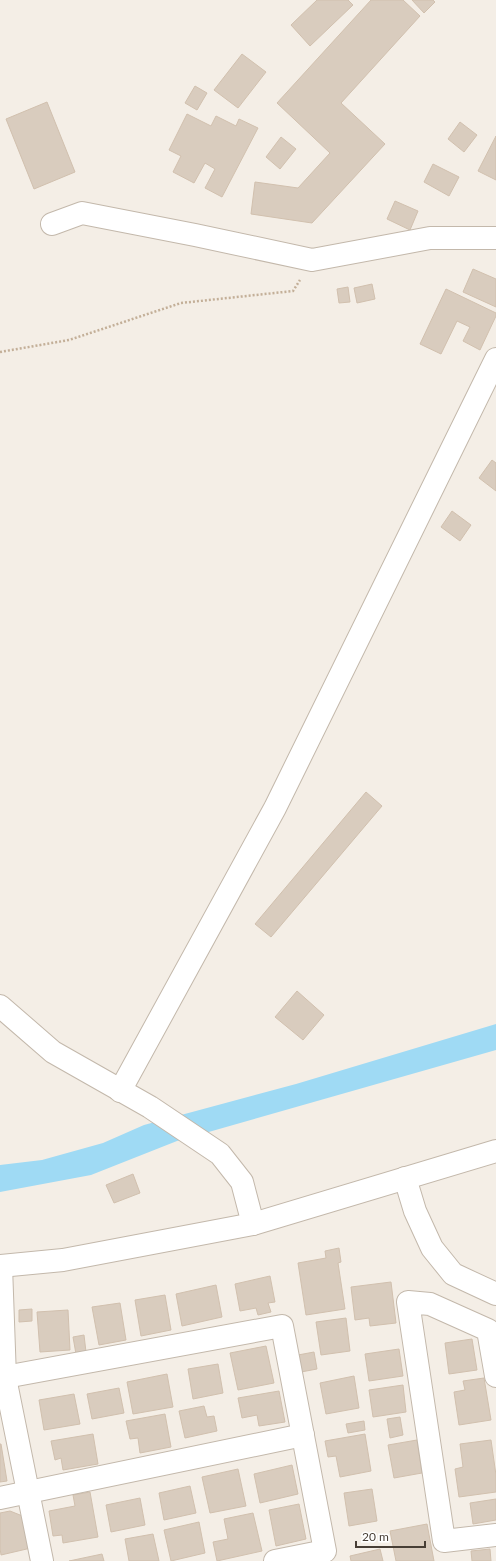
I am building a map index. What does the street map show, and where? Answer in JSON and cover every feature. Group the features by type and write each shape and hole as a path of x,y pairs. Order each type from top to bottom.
{"street":[{"path":"52,224 82,213 312,260 430,238 496,238"},
{"path":"120,1091 275,808 496,359"},
{"path":"0,1006 53,1052 150,1107 220,1154 242,1182 253,1224"},
{"path":"42,1561 2,1378 0,1266 63,1260 253,1224 496,1151"},
{"path":"405,1178 416,1210 432,1248 453,1274 496,1294"},
{"path":"496,1376 488,1330 430,1304 408,1302 444,1541 496,1535"},
{"path":"2,1378 282,1326 324,1551 275,1561"},
{"path":"0,1498 303,1435"}],"path":[{"path":"0,352 69,340 181,303 293,291 312,260"}],"water":[{"path":"496,1024 496,1050 177,1141 91,1175 0,1192 0,1165 42,1160 103,1143 144,1125 296,1084"}],"building":[{"path":"317,0 348,0 353,5 310,46 291,25"},
{"path":"371,0 403,0 420,16 341,103 385,144 312,223 251,214 255,182 298,188 330,153 277,103"},
{"path":"412,0 433,0 435,2 424,13"},
{"path":"242,54 266,72 238,108 214,90"},
{"path":"195,86 207,93 197,110 185,103"},
{"path":"47,102 75,172 34,189 6,119"},
{"path":"187,114 211,126 216,116 236,126 239,119 258,128 222,197 205,188 215,169 205,163 194,183 173,172 181,156 169,150"},
{"path":"460,122 477,135 464,152 448,139"},
{"path":"496,136 496,180 478,171"},
{"path":"281,137 296,149 280,169 266,157"},
{"path":"433,164 459,177 449,196 424,182"},
{"path":"395,201 418,211 410,230 387,219"},
{"path":"473,269 496,279 496,307 463,292"},
{"path":"372,284 375,299 357,303 354,288"},
{"path":"348,287 350,302 339,303 337,289"},
{"path":"446,289 496,313 480,350 463,341 470,327 457,321 441,354 420,344"},
{"path":"492,460 496,463 496,491 479,478"},
{"path":"452,511 471,525 460,541 441,527"},
{"path":"366,792 382,806 271,937 255,924"},
{"path":"297,991 324,1015 303,1040 275,1017"},
{"path":"133,1174 140,1193 114,1203 106,1185"},
{"path":"339,1248 341,1262 338,1263 345,1309 306,1315 298,1263 326,1258 325,1251"},
{"path":"270,1276 275,1302 268,1303 271,1312 258,1315 256,1308 240,1311 235,1284"},
{"path":"391,1282 396,1323 370,1326 369,1318 355,1320 351,1287"},
{"path":"216,1285 222,1317 182,1326 176,1294"},
{"path":"165,1295 171,1330 141,1336 135,1300"},
{"path":"120,1303 126,1340 99,1345 92,1307"},
{"path":"32,1309 32,1321 19,1322 19,1310"},
{"path":"68,1310 70,1350 40,1352 37,1312"},
{"path":"346,1318 350,1351 321,1355 316,1322"},
{"path":"84,1335 86,1352 76,1354 73,1337"},
{"path":"472,1339 477,1370 449,1374 445,1343"},
{"path":"266,1346 274,1383 238,1390 230,1353"},
{"path":"399,1349 403,1376 369,1381 365,1354"},
{"path":"314,1352 317,1369 301,1372 298,1355"},
{"path":"218,1364 223,1393 193,1399 188,1369"},
{"path":"167,1374 173,1407 133,1414 127,1382"},
{"path":"354,1376 359,1408 326,1414 320,1383"},
{"path":"484,1378 491,1420 459,1425 454,1392 465,1390 463,1381"},
{"path":"403,1385 406,1412 373,1417 369,1390"},
{"path":"119,1388 124,1413 92,1419 87,1394"},
{"path":"279,1391 285,1422 259,1426 257,1415 242,1418 238,1398"},
{"path":"74,1394 80,1424 44,1430 39,1400"},
{"path":"204,1406 207,1417 214,1416 217,1431 185,1438 179,1411"},
{"path":"165,1414 171,1447 140,1453 138,1438 130,1439 126,1421"},
{"path":"400,1417 403,1435 390,1438 387,1419"},
{"path":"364,1421 365,1430 348,1433 346,1424"},
{"path":"93,1434 98,1464 63,1470 61,1458 55,1460 51,1441"},
{"path":"365,1434 371,1471 340,1477 336,1456 328,1457 325,1441"},
{"path":"417,1440 422,1473 394,1478 388,1445"},
{"path":"491,1440 496,1475 496,1492 459,1497 455,1469 463,1467 460,1444"},
{"path":"0,1444 7,1481 0,1482"},
{"path":"292,1465 298,1494 260,1503 254,1474"},
{"path":"238,1469 246,1506 210,1513 202,1477"},
{"path":"190,1486 196,1513 164,1520 159,1493"},
{"path":"372,1489 377,1521 349,1526 344,1493"},
{"path":"90,1492 98,1537 63,1543 62,1535 53,1536 49,1511 75,1506 73,1495"},
{"path":"140,1498 145,1525 111,1532 106,1505"},
{"path":"496,1499 496,1520 473,1524 470,1503"},
{"path":"299,1504 306,1539 276,1546 269,1510"},
{"path":"10,1511 25,1517 31,1548 1,1555 0,1513"},
{"path":"253,1513 262,1551 217,1561 213,1542 228,1539 224,1519"},
{"path":"199,1522 205,1553 171,1561 164,1530"},
{"path":"427,1524 434,1561 396,1561 390,1531"},
{"path":"153,1534 159,1561 129,1561 125,1539"},
{"path":"380,1549 383,1561 351,1561 350,1556"},
{"path":"490,1549 491,1561 472,1561 471,1551"},
{"path":"102,1554 104,1561 69,1561"}]}
